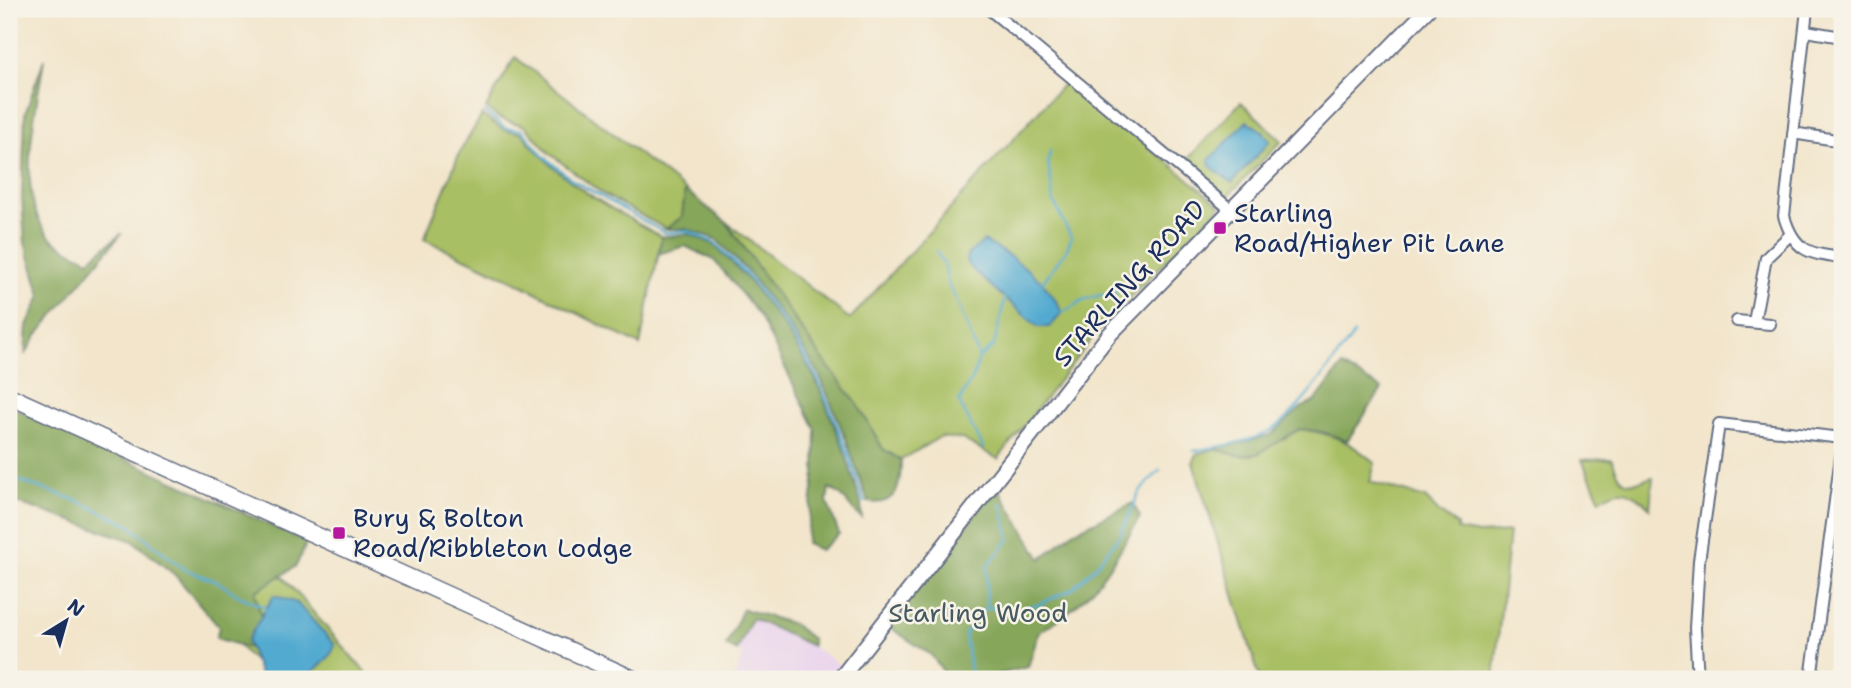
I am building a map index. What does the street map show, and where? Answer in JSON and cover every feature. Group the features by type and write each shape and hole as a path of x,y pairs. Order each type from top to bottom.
{"highway":[{"path":"9,396 633,679"}],"main road":[{"name":"STARLING ROAD","path":"840,679 1109,335 1429,9"}],"street":[{"path":"989,9 1230,209"},
{"path":"1807,9 1784,216 1790,236 1812,254 1842,258"},
{"path":"1806,31 1842,37"},
{"path":"1793,133 1842,141"},
{"path":"1754,322 1766,258 1790,236"},
{"path":"1737,321 1770,324"},
{"path":"1698,679 1695,628 1699,561 1718,424 1842,438"},
{"path":"1811,679 1842,449"},
{"path":"1829,542 1842,544"}],"shaded area":[{"path":"752,618 812,646 841,666 831,679 733,679 744,654 737,651"}],"green space":[{"path":"515,57 685,190 682,217 666,229 603,194 549,153 525,126 499,118 486,108"},
{"path":"44,59 30,152 32,200 39,221 51,238 89,260 122,233 37,335 25,355 27,325 41,296 25,243 22,197 25,114"},
{"path":"1068,79 1221,206 1105,322 998,459 962,439 940,437 901,460 883,449 858,405 726,222 850,319"},
{"path":"1241,102 1282,141 1227,197 1185,162"},
{"path":"482,115 504,130 522,133 536,150 568,179 604,204 662,237 640,345 424,239 460,152"},
{"path":"685,190 726,222 858,405 883,449 901,460 896,492 886,501 868,502 819,374 789,326 748,272 716,239 687,229 666,229 682,217"},
{"path":"689,234 714,244 745,276 786,329 815,378 843,446 861,504 862,518 839,494 829,488 827,501 839,534 820,550 806,544 815,474 816,430 759,315 714,260 685,246 658,254 662,237"},
{"path":"1342,366 1382,389 1347,441 1323,432 1300,429 1257,454 1241,456 1214,449 1271,435 1301,408 1315,401"},
{"path":"9,406 307,542 296,566 255,592 263,624 256,650 216,638 219,627 175,575 133,541 9,500"},
{"path":"1300,429 1332,436 1357,449 1375,463 1370,482 1425,498 1457,525 1457,530 1479,534 1509,532 1494,679 1260,679 1193,462 1197,454 1214,449 1241,456 1257,454"},
{"path":"1612,459 1619,475 1626,482 1653,477 1650,508 1638,497 1620,491 1600,500 1582,460"},
{"name":"Starling Wood","path":"997,486 1041,559 1073,532 1133,503 1140,517 1108,568 1087,595 1039,632 1028,667 981,679 949,679 931,655 889,627"},
{"path":"281,575 371,679 264,679 256,663 237,644 256,649 263,624 254,592"},
{"path":"743,609 793,624 812,639 812,646 752,618 737,651 726,646"}],"water":[{"path":"1247,121 1262,131 1270,141 1232,183 1210,166 1209,160"},
{"path":"984,241 1018,262 1049,290 1062,313 1050,327 1038,327 966,262 967,255"},
{"path":"274,595 297,603 335,645 330,656 320,665 295,679 261,677 247,641"}],"waterway":[{"path":"485,112 505,128 522,130 542,155 571,179 665,233 688,231 715,243 746,274 788,328 817,377 847,450 864,502"},
{"path":"1042,283 1067,249 1071,237 1053,200 1048,161 1050,151"},
{"path":"936,251 945,266 949,287 979,357 974,374 959,402 984,449"},
{"path":"1062,313 1083,300 1112,294 1137,284"},
{"path":"980,357 994,346 1005,298"},
{"path":"1194,451 1251,439 1279,425 1314,388 1354,334"},
{"path":"986,607 1012,610 1040,604 1072,589 1095,567 1120,535 1140,491 1160,470"},
{"path":"9,475 78,501 128,524 184,569 218,582 266,610"},
{"path":"971,679 965,634 986,607 987,566 1010,539 1001,503"}],"place":[{"name":"Starling Road/Higher Pit Lane","path":"1220,228"},
{"name":"Bury & Bolton Road/Ribbleton Lodge","path":"339,533"}]}
